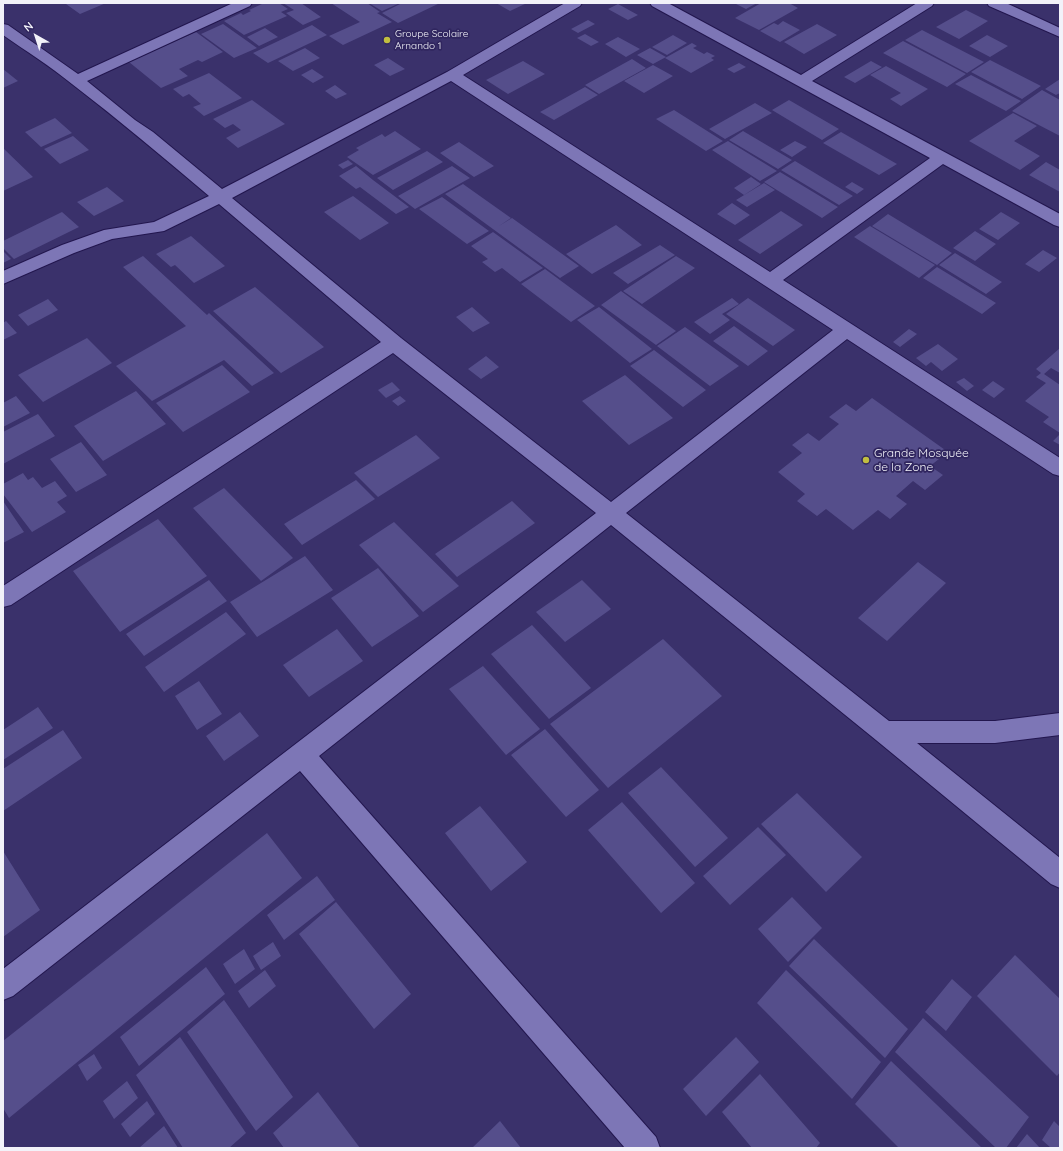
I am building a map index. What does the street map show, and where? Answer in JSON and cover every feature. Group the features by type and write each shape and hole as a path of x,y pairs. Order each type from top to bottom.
{"street":[{"path":"77,80 245,3"},
{"path":"3,278 68,249 110,234 158,227 220,197 452,75 575,3"},
{"path":"657,3 1060,221"},
{"path":"801,81 927,3"},
{"path":"994,3 1060,33"},
{"path":"3,28 77,80 129,123 147,135 394,343 612,514 885,732 1060,875"},
{"path":"452,75 1060,468"},
{"path":"770,281 942,157"},
{"path":"3,986 612,514 846,330"},
{"path":"3,598 394,343"},
{"path":"885,732 995,732 1060,724"},
{"path":"302,755 645,1148"}],"building":[{"path":"106,3 80,14 66,4"},
{"path":"264,3 279,3 288,9 281,12 287,16 244,35 224,21 241,13 243,15 251,11 249,10"},
{"path":"283,3 301,3 321,17 303,25 286,13 294,10"},
{"path":"331,3 367,3 380,12 377,13 392,22 343,45 329,36 360,22"},
{"path":"369,3 400,3 382,11"},
{"path":"402,3 440,3 398,23 382,13"},
{"path":"496,3 527,3 510,11"},
{"path":"757,3 746,9 736,4"},
{"path":"761,3 789,3 798,8 759,30 735,18"},
{"path":"618,4 638,15 628,20 608,9"},
{"path":"966,10 988,21 959,39 936,27"},
{"path":"588,20 595,24 578,33 571,29"},
{"path":"783,21 800,30 780,42 760,31 774,23 778,25"},
{"path":"223,24 257,48 234,58 201,34"},
{"path":"817,24 837,35 804,54 784,42"},
{"path":"312,25 327,35 268,63 253,53"},
{"path":"265,28 278,37 259,46 247,37"},
{"path":"922,30 984,62 967,73 905,40"},
{"path":"196,32 223,52 202,62 198,60 179,69 188,76 161,88 129,62"},
{"path":"585,34 599,42 591,46 577,38"},
{"path":"673,35 687,43 667,55 652,47"},
{"path":"987,35 1008,46 990,57 969,46"},
{"path":"618,37 640,49 626,57 605,44"},
{"path":"903,41 966,74 947,87 883,53"},
{"path":"692,43 697,46 693,48 704,54 707,52 715,56 711,58 714,60 691,73 665,58"},
{"path":"305,48 320,58 293,71 278,61"},
{"path":"650,48 666,57 653,64 637,55"},
{"path":"388,58 405,69 390,76 374,65"},
{"path":"632,59 646,68 599,94 585,85"},
{"path":"990,60 1041,86 1022,99 971,72"},
{"path":"523,61 545,74 508,94 486,80"},
{"path":"871,61 882,67 855,83 844,77"},
{"path":"739,63 746,67 734,73 727,69"},
{"path":"653,65 673,76 644,93 624,81"},
{"path":"886,66 928,89 901,106 890,99 901,93 870,75"},
{"path":"3,69 18,81 3,88"},
{"path":"312,69 324,77 313,83 301,75"},
{"path":"209,73 242,98 204,116 193,107 201,104 189,94 183,97 173,89"},
{"path":"971,75 1021,101 1006,111 955,84"},
{"path":"1060,79 1060,93 1056,95 1045,89"},
{"path":"335,85 347,94 336,99 325,91"},
{"path":"585,87 598,95 554,120 540,112"},
{"path":"1042,90 1060,100 1060,136 1012,111"},
{"path":"252,100 285,124 238,148 226,138 241,130 233,124 225,128 213,119"},
{"path":"789,100 839,129 822,140 772,110"},
{"path":"755,103 772,113 725,139 709,129"},
{"path":"674,110 723,141 706,151 656,119"},
{"path":"1013,113 1037,126 1014,141 1040,156 1020,170 969,141"},
{"path":"55,118 72,133 41,147 25,132"},
{"path":"395,131 421,149 373,175 347,157 359,150 356,148 382,134 385,137"},
{"path":"743,131 792,160 778,169 729,140"},
{"path":"841,132 897,164 879,175 823,143"},
{"path":"73,136 89,150 60,164 44,149"},
{"path":"728,141 777,171 760,181 712,150"},
{"path":"795,141 807,147 792,157 780,150"},
{"path":"459,142 494,166 474,177 440,153"},
{"path":"3,148 33,177 3,191"},
{"path":"427,151 443,162 393,190 377,178"},
{"path":"348,160 353,164 343,169 338,165"},
{"path":"795,161 853,196 839,205 781,170"},
{"path":"1046,162 1060,170 1060,192 1029,175"},
{"path":"356,166 409,207 396,214 360,187 356,189 339,176"},
{"path":"452,166 470,178 415,209 398,196"},
{"path":"780,172 838,207 822,218 764,182"},
{"path":"751,177 761,184 744,195 734,188"},
{"path":"852,182 864,189 857,194 845,187"},
{"path":"764,183 775,190 747,207 736,200"},
{"path":"463,184 511,218 499,226 512,218 579,266 560,278 445,194"},
{"path":"107,187 124,201 94,216 77,202"},
{"path":"353,196 389,223 360,240 324,212"},
{"path":"442,197 489,231 467,244 419,209"},
{"path":"732,203 750,215 735,225 717,214"},
{"path":"781,211 803,225 760,254 738,240"},
{"path":"62,212 79,227 14,259 3,248 3,241"},
{"path":"1001,212 1020,223 998,240 979,229"},
{"path":"888,214 952,253 937,265 872,226"},
{"path":"616,225 642,245 592,274 566,254"},
{"path":"870,226 935,265 919,278 854,237"},
{"path":"975,231 996,244 975,261 953,248"},
{"path":"493,232 543,268 520,282 502,268 495,272 482,262 488,259 471,246"},
{"path":"191,236 225,266 194,283 175,265 171,267 156,254"},
{"path":"660,245 675,255 628,284 613,273"},
{"path":"1043,250 1057,258 1039,272 1025,264"},
{"path":"3,251 11,259 3,263"},
{"path":"955,253 1002,282 986,294 939,265"},
{"path":"143,256 207,315 209,313 274,373 252,386 224,360 152,401 116,366 186,326 123,267"},
{"path":"676,256 695,268 642,304 623,291"},
{"path":"937,267 996,303 982,314 923,278"},
{"path":"545,269 595,306 571,322 521,284"},
{"path":"255,287 324,347 281,373 213,311"},
{"path":"621,291 676,331 656,345 601,305"},
{"path":"732,298 739,304 722,314 730,320 710,334 694,322"},
{"path":"748,298 795,330 773,346 726,314"},
{"path":"48,299 58,310 28,326 18,315"},
{"path":"472,307 490,323 473,332 456,317"},
{"path":"599,307 652,349 630,363 577,320"},
{"path":"6,321 17,333 3,340 3,323"},
{"path":"734,326 768,351 748,366 713,341"},
{"path":"685,327 739,366 710,386 657,346"},
{"path":"909,329 917,334 900,347 893,342"},
{"path":"87,338 112,363 43,402 18,375"},
{"path":"938,344 958,359 942,371 931,362 926,366 916,358"},
{"path":"1060,348 1060,373 1051,368 1044,374 1060,385 1060,433 1043,422 1049,417 1025,401 1046,383 1036,377 1041,373 1036,369"},
{"path":"654,350 706,390 683,407 630,366"},
{"path":"486,356 499,367 481,379 468,369"},
{"path":"222,365 250,392 183,432 156,403"},
{"path":"625,375 673,418 629,445 582,401"},
{"path":"964,378 974,386 967,391 956,382"},
{"path":"993,381 1005,389 994,398 982,390"},
{"path":"392,382 400,390 386,398 378,390"},
{"path":"136,391 166,424 103,461 74,426"},
{"path":"16,396 30,413 3,427 3,403"},
{"path":"400,396 406,401 398,406 392,401"},
{"name":"Grande Mosquée de la Zone","path":"872,398 948,452 930,466 943,475 925,490 913,481 896,496 907,504 890,519 878,510 853,530 826,509 817,516 797,501 805,494 778,472 802,453 792,445 808,433 819,441 839,424 829,417 846,404 856,411"},
{"path":"38,414 55,436 3,464 3,432"},
{"path":"1060,434 1060,445 1053,441"},
{"path":"416,435 440,458 378,497 354,473"},
{"path":"81,442 107,475 76,492 50,459"},
{"path":"23,473 28,480 33,477 42,488 55,481 67,496 57,502 66,512 32,532 3,494 3,484"},
{"path":"356,480 375,499 302,545 284,524"},
{"path":"224,488 293,558 261,581 193,508"},
{"path":"3,501 24,532 3,543"},
{"path":"512,501 535,523 457,577 435,554"},
{"path":"158,519 207,576 120,632 73,571"},
{"path":"394,522 459,586 423,612 359,545"},
{"path":"305,556 333,590 257,637 230,602"},
{"path":"918,562 946,583 887,641 858,618"},
{"path":"378,568 419,616 372,647 331,598"},
{"path":"209,580 227,601 144,656 126,634"},
{"path":"582,580 611,609 565,642 536,612"},
{"path":"226,612 246,634 164,692 145,667"},
{"path":"532,625 591,688 549,719 491,654"},
{"path":"337,629 363,661 309,697 283,665"},
{"path":"663,639 722,696 608,788 550,724"},
{"path":"483,666 540,729 506,755 449,689"},
{"path":"199,681 222,714 197,730 175,696"},
{"path":"38,707 53,728 3,760 3,730"},
{"path":"240,712 259,736 224,761 206,736"},
{"path":"545,729 599,790 566,817 511,755"},
{"path":"63,730 82,758 3,811 3,769"},
{"path":"661,767 728,838 695,867 628,793"},
{"path":"797,793 862,857 826,892 761,824"},
{"path":"622,802 695,883 661,913 588,830"},
{"path":"480,806 527,862 491,891 445,833"},
{"path":"758,827 786,855 730,905 703,876"},
{"path":"267,833 302,878 9,1118 3,1108 3,1041"},
{"path":"3,851 40,910 3,937"},
{"path":"317,876 335,900 284,940 267,915"},
{"path":"792,897 822,928 788,962 758,929"},
{"path":"336,902 411,994 374,1029 299,934"},
{"path":"814,939 908,1029 885,1058 789,966"},
{"path":"273,942 281,956 261,970 253,956"},
{"path":"244,949 255,969 235,984 223,964"},
{"path":"1015,955 1060,999 1060,1072 1057,1076 977,996"},
{"path":"206,967 225,994 139,1066 120,1037"},
{"path":"265,970 276,986 249,1008 238,991"},
{"path":"786,970 881,1062 852,1099 757,1003"},
{"path":"952,979 972,997 946,1031 925,1012"},
{"path":"224,1000 293,1097 256,1131 187,1032"},
{"path":"923,1018 1029,1117 1006,1148 996,1148 895,1052"},
{"path":"180,1037 246,1133 229,1148 183,1148 136,1075"},
{"path":"736,1037 759,1062 706,1116 683,1089"},
{"path":"94,1054 102,1068 87,1081 78,1065"},
{"path":"891,1061 982,1148 899,1148 855,1104"},
{"path":"760,1074 820,1143 816,1148 752,1148 722,1112"},
{"path":"127,1081 138,1098 114,1119 103,1101"},
{"path":"318,1092 360,1148 284,1148 273,1133"},
{"path":"147,1101 155,1114 130,1137 121,1124"},
{"path":"500,1121 521,1148 472,1148"},
{"path":"1054,1121 1060,1127 1060,1148 1051,1148 1042,1140"},
{"path":"164,1126 178,1148 139,1148"},
{"path":"1027,1134 1040,1148 1016,1148"}],"place":[{"name":"Groupe Scolaire Arnando 1","path":"387,40"},
{"name":"Grande Mosquée de la Zone","path":"866,460"}]}
